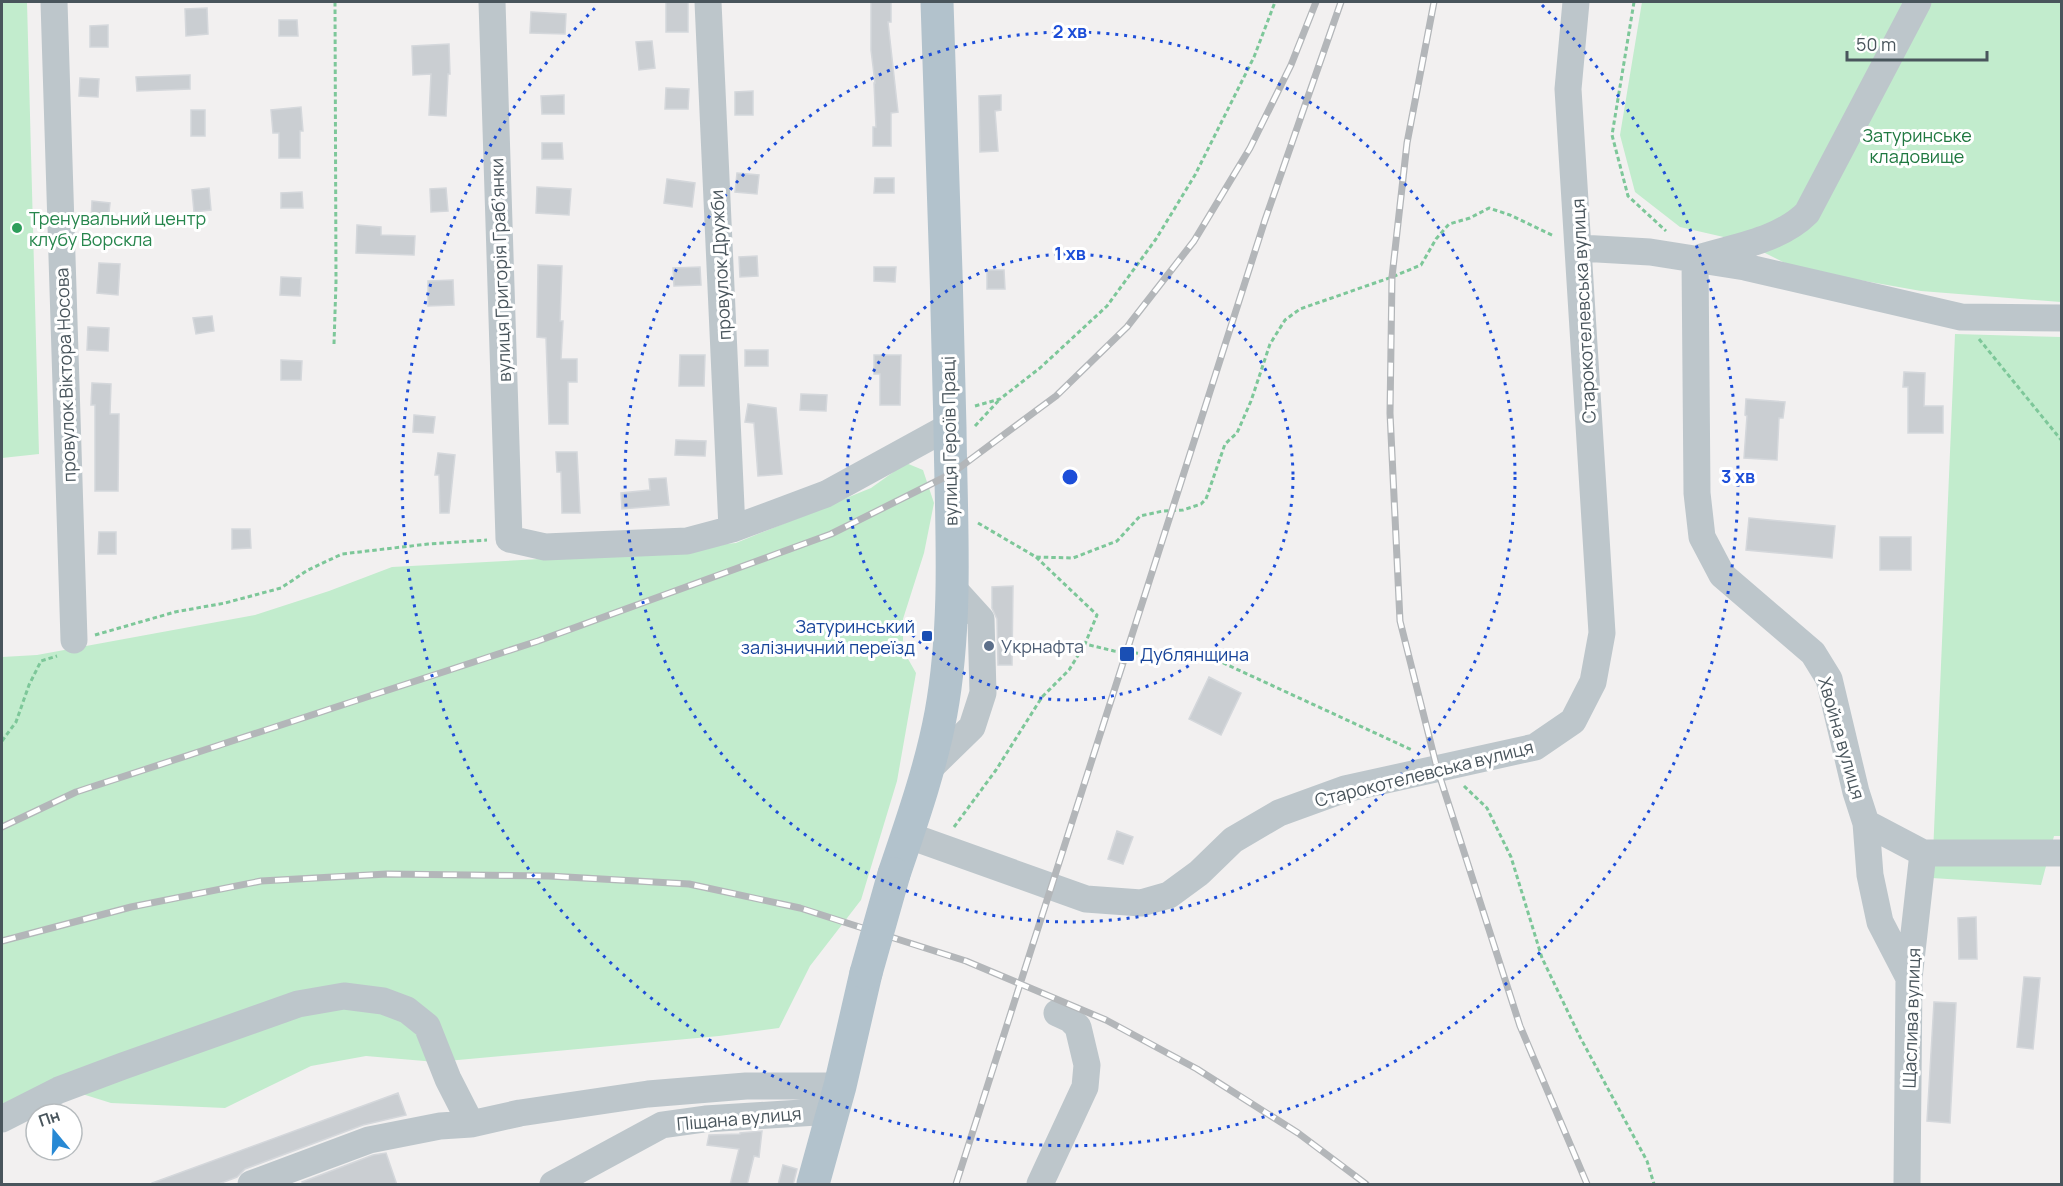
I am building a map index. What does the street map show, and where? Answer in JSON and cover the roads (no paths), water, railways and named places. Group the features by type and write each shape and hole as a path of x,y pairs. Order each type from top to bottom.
{"main road":[{"name":"вулиця Героїв Праці","path":"813,1185 866,973 894,874 927,771 941,713 948,658 957,421 937,2"}],"street":[{"name":"провулок Віктора Носова","path":"54,2 74,640"},
{"name":"вулиця Григорія Грабʼянки","path":"492,2 509,539 545,547 687,541 732,530"},
{"name":"провулок Дружби","path":"708,2 732,530"},
{"name":"Старокотелевська вулиця","path":"907,835 1086,899 1141,903 1170,895 1199,873 1233,840 1279,813 1345,789 1535,747 1573,721 1593,682 1602,633 1569,89 1575,2"},
{"path":"1695,259 1782,233 1795,225 1807,213 1918,2"},
{"path":"1580,248 1650,252 1745,267 1961,317 2061,318"},
{"name":"Хвойна вулиця","path":"1695,259 1697,493 1702,537 1722,574 1813,652 1829,679 1856,792 1866,822 1870,874 1880,922 1909,978"},
{"path":"732,530 826,494 957,421"},
{"path":"1866,822 1923,853 2061,853"},
{"name":"Щаслива вулиця","path":"1907,1185 1909,978 1923,853"},
{"path":"2,1119 59,1090 123,1066 298,1004 344,996 383,1001 407,1011 427,1026 448,1079 471,1124"},
{"path":"1043,1183 1085,1087 1087,1065 1078,1028 1070,1019 1057,1013"},
{"path":"251,1185 369,1140 440,1126 471,1124 520,1113 648,1094 746,1086 836,1098"},
{"name":"Піщана вулиця","path":"553,1185 662,1125 836,1098"}],"railway":[{"path":"2,827 76,792 538,641 831,534 951,474 1056,396 1127,327 1194,241 1250,148 1291,65 1316,2"},
{"path":"956,1184 1265,220 1341,2"},
{"path":"1434,2 1407,143 1392,277 1390,413 1400,621 1437,768 1520,1026 1587,1184"},
{"path":"2,941 131,907 261,881 387,874 549,876 689,884 800,908 966,961 1106,1020 1197,1069 1298,1133 1366,1184"}],"place":[{"name":"Тренувальний центр клубу Ворскла","path":"17,228"},
{"name":"Затуринський залізничний переїзд","path":"927,636"},
{"name":"Укрнафта","path":"989,646"},
{"name":"Дублянщина","path":"1127,654"}],"park label":[{"name":"Затуринське кладовище","path":"1917,145"}]}
